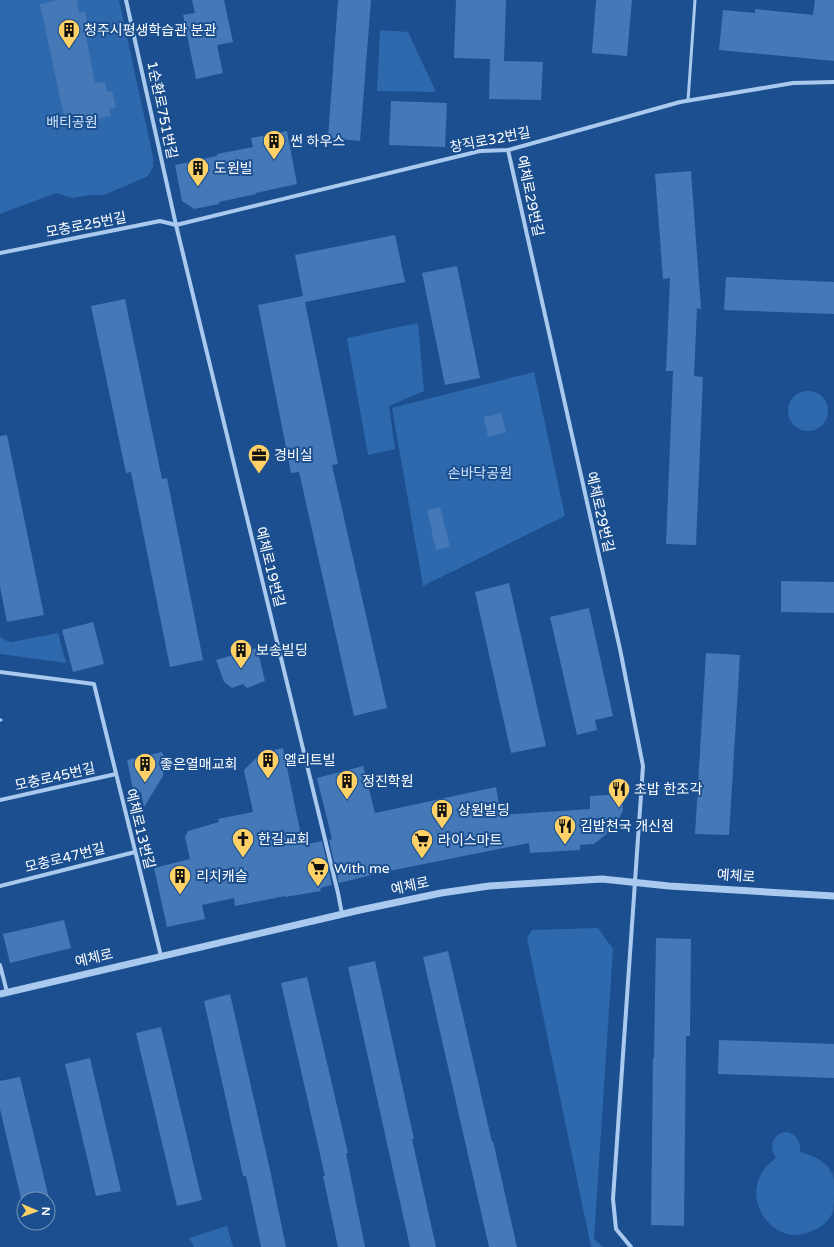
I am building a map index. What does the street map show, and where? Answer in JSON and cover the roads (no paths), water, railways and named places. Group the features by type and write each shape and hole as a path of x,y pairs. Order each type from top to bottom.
{"street":[{"name":"1순환로751번길","path":"126,0 176,226"},
{"name":"창직로32번길","path":"176,226 480,152 508,150 680,102 793,83 834,82"},
{"name":"예체로29번길","path":"508,150 620,650 643,766 613,1199 616,1229 631,1247"},
{"name":"모충로25번길","path":"0,253 160,221 176,226"},
{"name":"예체로19번길","path":"176,226 342,914"},
{"name":"예체로13번길","path":"0,672 94,684 162,956"},
{"name":"모충로45번길","path":"0,800 116,774"},
{"name":"모충로47번길","path":"0,886 135,852"},
{"name":"예체로","path":"3,993 342,914 441,893 489,886 602,879 669,886 834,896"},
{"path":"0,965 3,993"}],"lane":[{"path":"688,101 696,0"}],"place":[{"name":"청주시평생학습관 분관","path":"69,50"},
{"name":"썬 하우스","path":"274,160"},
{"name":"도원빌","path":"198,188"},
{"name":"경비실","path":"259,474"},
{"name":"보송빌딩","path":"241,670"},
{"name":"엘리트빌","path":"268,780"},
{"name":"좋은열매교회","path":"145,784"},
{"name":"정진학원","path":"347,800"},
{"name":"초밥 한조각","path":"619,808"},
{"name":"상원빌딩","path":"442,830"},
{"name":"김밥천국 개신점","path":"565,846"},
{"name":"한길교회","path":"243,858"},
{"name":"라이스마트","path":"422,860"},
{"name":"With me","path":"318,888"},
{"name":"리치캐슬","path":"180,896"}],"park label":[{"name":"배티공원","path":"72,122"},
{"name":"손바닥공원","path":"480,473"}]}
